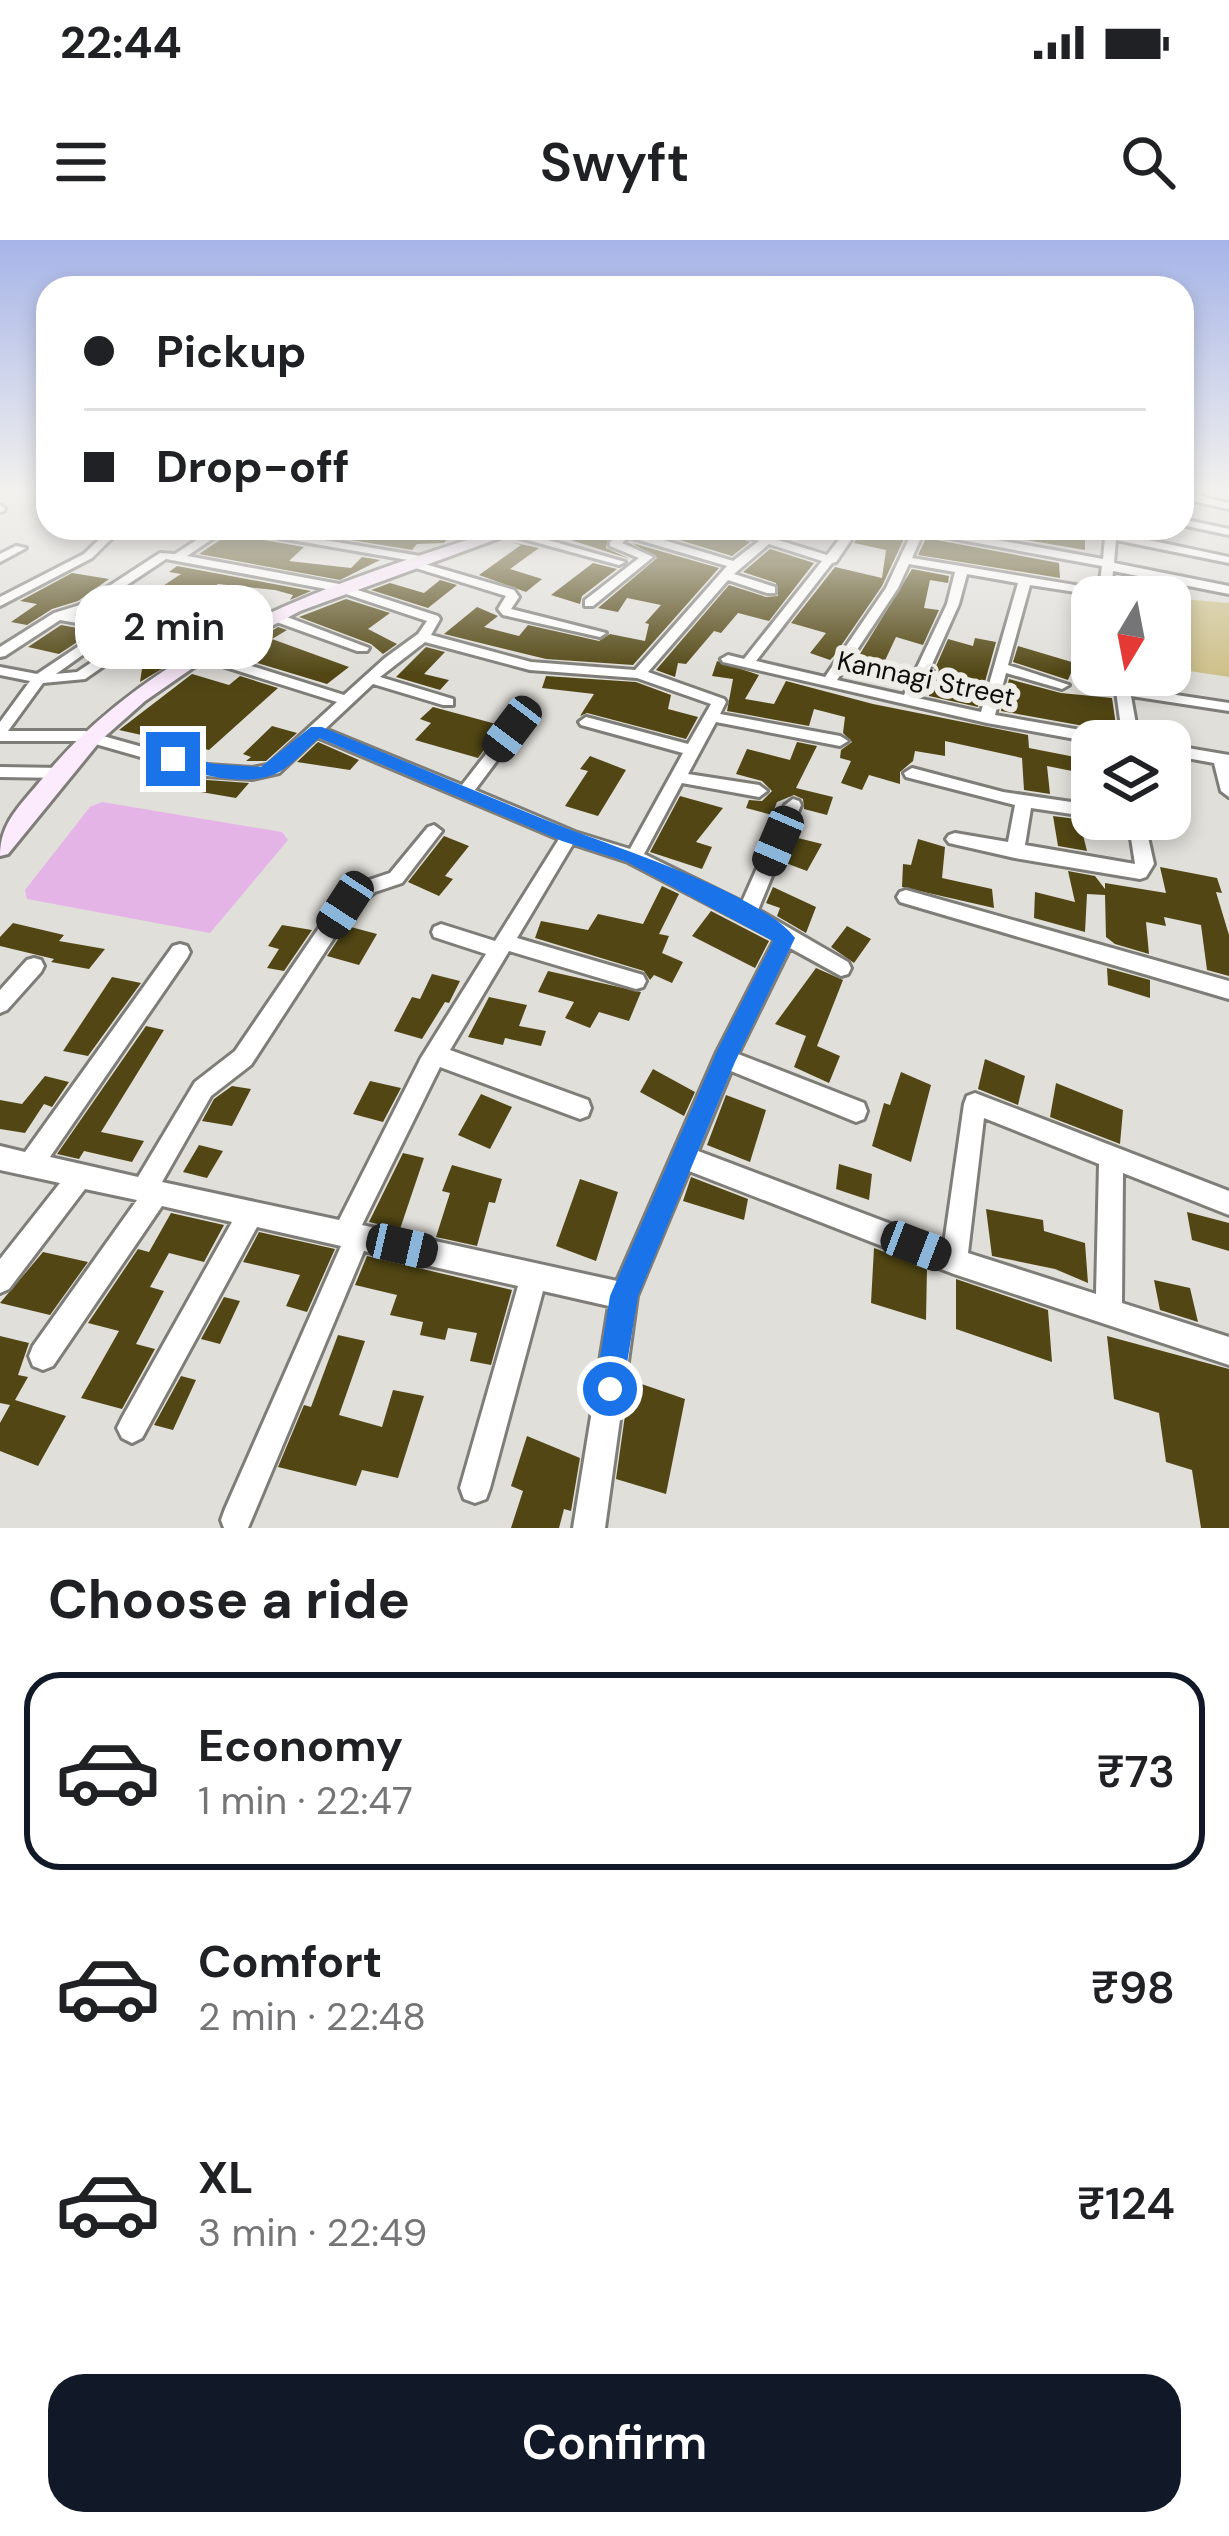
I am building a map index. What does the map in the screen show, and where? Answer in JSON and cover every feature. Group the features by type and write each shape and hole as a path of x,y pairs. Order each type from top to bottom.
{"street":[{"path":"0,602 92,552"},
{"path":"177,557 185,552"},
{"path":"367,552 417,561 510,593 507,612 600,633"},
{"path":"0,848 91,737 202,655 339,588 445,552"},
{"path":"585,552 619,562"},
{"path":"589,603 646,557 634,552"},
{"path":"681,552 771,590"},
{"path":"639,674 753,552"},
{"path":"805,552 832,560"},
{"path":"748,663 837,552"},
{"path":"829,682 909,552"},
{"path":"1042,552 1229,590"},
{"path":"906,560 1105,594 1109,552"},
{"path":"1192,552 1229,560"},
{"path":"0,653 58,616 84,608 164,555 339,588 434,619 423,638 273,769 262,773 214,770 91,737 0,734"},
{"path":"909,700 953,604 962,569"},
{"path":"987,718 1025,580"},
{"path":"0,671 39,679 80,676 181,608 270,620 362,648"},
{"path":"0,734 39,679 117,626 58,616"},
{"path":"423,638 530,666 639,674 719,702 634,857"},
{"path":"202,655 348,701"},
{"name":"Kannagi Street","path":"728,659 1071,733"},
{"path":"1000,667 1062,685"},
{"path":"371,680 448,702"},
{"path":"1127,720 1123,685 1229,706"},
{"path":"709,716 840,741"},
{"path":"465,792 520,719"},
{"path":"586,722 691,750"},
{"path":"316,731 569,836 634,857 841,968"},
{"path":"1191,753 1225,759 1229,791"},
{"path":"0,772 62,772"},
{"path":"912,773 1024,802 1071,809"},
{"path":"676,777 759,791"},
{"path":"1015,852 1024,802"},
{"path":"747,914 794,805"},
{"path":"43,1356 151,1191 203,1089 243,1058 345,905 369,887 396,878 434,831"},
{"path":"236,1520 351,1235 435,1055 569,836"},
{"path":"955,838 1119,872 1140,872 1145,864 1140,840"},
{"path":"906,897 1229,990"},
{"path":"441,932 636,981"},
{"path":"589,1528 624,1296 725,1058 785,938"},
{"path":"31,1164 180,952"},
{"path":"0,1004 34,966"},
{"path":"435,1055 580,1108"},
{"path":"725,1058 856,1111"},
{"path":"954,1261 975,1104 1229,1203"},
{"path":"1109,1311 1112,1157"},
{"path":"0,1158 624,1296"},
{"path":"685,1158 954,1261 1229,1351"},
{"path":"0,1280 81,1175"},
{"path":"131,1428 251,1213"},
{"path":"475,1488 534,1276"}],"shaded area":[{"path":"1191,600 1229,603 1229,677 1191,671"},
{"path":"102,802 282,832 288,840 210,933 27,899 25,890 90,807"}],"building":[{"path":"299,552 289,561 351,568 362,557 380,560 340,580 199,554"},
{"path":"511,552 533,552 510,569 542,579 526,592 479,575"},
{"path":"647,552 719,568 633,665 546,659 444,634 477,607 498,616 484,627 519,636 528,625 599,641 610,634 645,641 649,624 645,623 661,605 627,598 618,612 598,608 657,558"},
{"path":"766,552 814,563 769,621 738,613 721,633 714,631 686,664 678,663 675,677 656,670 729,585 766,597 778,596 776,583 743,572"},
{"path":"886,552 898,552 882,586 834,656 830,660 810,653 826,633 791,623 835,567 882,578"},
{"path":"1001,552 1059,563 1060,578 918,555"},
{"path":"593,563 617,569 582,596 580,604 551,595"},
{"path":"177,566 311,591 290,600 293,595 275,590 218,584 196,601 178,599 161,611 134,605 181,574 169,572"},
{"path":"912,569 949,576 948,583 930,580 924,608 939,610 923,645 896,637 881,669 855,662"},
{"path":"72,573 109,579 78,601 52,609 27,625 11,622 37,604 20,601"},
{"path":"440,580 457,585 428,608 371,590 390,583 424,593"},
{"path":"346,599 390,613 368,629 397,644 383,654 371,644 299,617"},
{"path":"184,616 234,626 140,682 142,669 114,665"},
{"path":"61,625 94,631 59,654 28,647"},
{"path":"278,627 287,630 272,639 349,667 327,684 228,654 265,635 273,637 270,632"},
{"path":"975,638 996,642 978,707 929,696 929,682 948,639 973,646"},
{"path":"1018,646 1071,662 1071,673 1068,680 1013,662"},
{"path":"426,647 445,652 424,674 449,680 440,690 396,677"},
{"path":"717,661 759,675 745,699 774,704 786,681 1028,735 1029,748 1071,756 1071,771 1047,766 1050,794 1024,790 1022,758 945,741 945,756 915,751 913,761 900,772 900,784 869,775 862,790 841,783 851,761 840,758 841,750 852,742 843,733 845,717 814,709 809,726 727,711 733,679 712,676"},
{"path":"192,674 229,685 240,676 278,688 209,750 119,730"},
{"path":"546,676 636,682 671,695 668,709 698,717 686,739 587,713 580,716 594,694 542,688"},
{"path":"1009,679 1071,696 1112,698 1115,720 1071,720 1071,724 1001,711"},
{"path":"433,707 496,724 489,732 496,734 478,758 415,740 431,723 420,719"},
{"path":"272,726 297,733 266,761 246,761 251,757 243,754"},
{"path":"318,742 359,760 350,770 297,762"},
{"path":"797,742 817,746 796,788 833,797 827,815 804,809 803,799 794,795 777,802 772,815 746,808 749,800 762,801 772,791 762,781 736,774 747,749 790,760"},
{"path":"590,756 626,770 598,816 565,806 588,771 580,769"},
{"path":"164,772 249,783 236,798 172,787 175,784 163,782"},
{"path":"680,796 723,808 696,842 712,847 702,869 650,852"},
{"path":"1053,816 1071,818 1071,840 1084,840 1087,851 1058,846"},
{"path":"444,836 469,846 445,876 453,879 439,896 408,882"},
{"path":"798,838 822,844 807,871 783,862"},
{"path":"918,839 945,847 942,878 992,889 994,908 902,887 903,864 911,865"},
{"path":"1160,867 1217,878 1222,893 1216,892 1229,935 1229,976 1207,970 1201,925 1164,917 1166,926 1146,922 1149,954 1115,944 1106,937 1105,895 1087,894 1085,932 1034,918 1035,892 1075,902 1068,871 1095,876 1105,889 1105,883 1166,893"},
{"path":"662,886 679,894 659,934 669,936 662,953 683,962 672,983 654,975 650,980 644,971 535,938 541,921 588,930 598,914 643,924"},
{"path":"773,887 816,907 806,933 777,916 780,908 766,903"},
{"path":"711,911 769,941 755,968 692,936"},
{"path":"13,923 64,935 59,941 105,949 89,969 51,962 54,959 0,946 0,937"},
{"path":"282,925 312,930 284,971 267,968 279,949 268,946"},
{"path":"347,926 377,934 359,965 327,956"},
{"path":"847,926 871,939 854,963 831,947"},
{"path":"816,968 843,980 817,1046 840,1056 829,1083 794,1067 806,1036 775,1024"},
{"path":"1107,968 1150,980 1150,998 1108,985"},
{"path":"548,971 641,992 629,1021 599,1012 590,1028 565,1018 574,1002 538,992"},
{"path":"432,974 460,981 449,1003 445,1002 422,1039 394,1031 412,997 420,999"},
{"path":"112,977 141,983 88,1056 63,1051"},
{"path":"489,997 527,1005 519,1026 546,1031 541,1046 505,1038 503,1045 468,1037"},
{"path":"146,1026 164,1030 101,1132 144,1141 132,1162 84,1151 79,1159 57,1154"},
{"path":"985,1059 1025,1076 1018,1105 978,1089"},
{"path":"653,1069 695,1092 684,1116 640,1092"},
{"path":"901,1072 931,1085 911,1162 872,1146 884,1103 890,1105"},
{"path":"45,1076 69,1082 52,1107 44,1104 25,1133 0,1129 0,1100 22,1104"},
{"path":"370,1081 401,1088 383,1122 353,1114"},
{"path":"1056,1083 1123,1110 1120,1144 1050,1117"},
{"path":"232,1086 251,1089 232,1126 202,1121 214,1099"},
{"path":"481,1094 512,1107 490,1149 458,1135"},
{"path":"726,1095 766,1110 750,1162 707,1145"},
{"path":"199,1145 223,1151 207,1178 183,1172"},
{"path":"403,1153 424,1158 400,1229 369,1222"},
{"path":"839,1164 872,1174 869,1200 836,1189"},
{"path":"452,1165 502,1179 495,1203 489,1202 477,1246 436,1237 450,1193 442,1191"},
{"path":"691,1177 748,1199 744,1220 683,1201"},
{"path":"580,1179 618,1192 596,1261 556,1246"},
{"path":"986,1209 1043,1220 1044,1231 1085,1243 1088,1283 1055,1269 992,1256"},
{"path":"1187,1212 1229,1223 1229,1251 1192,1240"},
{"path":"171,1213 224,1225 204,1262 169,1253 150,1287 164,1291 136,1344 155,1349 122,1409 81,1398 119,1331 88,1323 138,1249 149,1252"},
{"path":"259,1232 335,1249 307,1312 286,1306 300,1275 243,1262"},
{"path":"874,1248 927,1268 926,1320 871,1303"},
{"path":"43,1252 88,1262 50,1315 0,1303"},
{"path":"367,1256 512,1290 491,1365 470,1361 477,1333 448,1328 445,1340 420,1335 423,1322 390,1315 397,1295 355,1285"},
{"path":"956,1279 1048,1310 1052,1362 956,1329"},
{"path":"1154,1280 1190,1288 1198,1322 1160,1310"},
{"path":"224,1297 240,1301 220,1344 201,1339"},
{"path":"338,1335 365,1341 339,1415 382,1427 393,1390 424,1396 398,1478 362,1470 356,1486 278,1467 304,1405 311,1407"},
{"path":"0,1336 29,1343 18,1375 28,1377 15,1400 66,1416 38,1466 0,1451 0,1423 10,1405 0,1403"},
{"path":"1107,1336 1229,1369 1229,1528 1201,1528 1192,1470 1166,1462 1159,1413 1114,1399"},
{"path":"181,1376 196,1380 173,1430 154,1425"},
{"path":"630,1380 685,1399 666,1494 616,1479"},
{"path":"527,1436 580,1458 571,1511 564,1509 559,1528 511,1528 523,1491 511,1486"}],"route":[{"path":"173,759 214,770 262,773 316,731 569,836 634,857 785,938 725,1058 624,1296 610,1389"}]}
